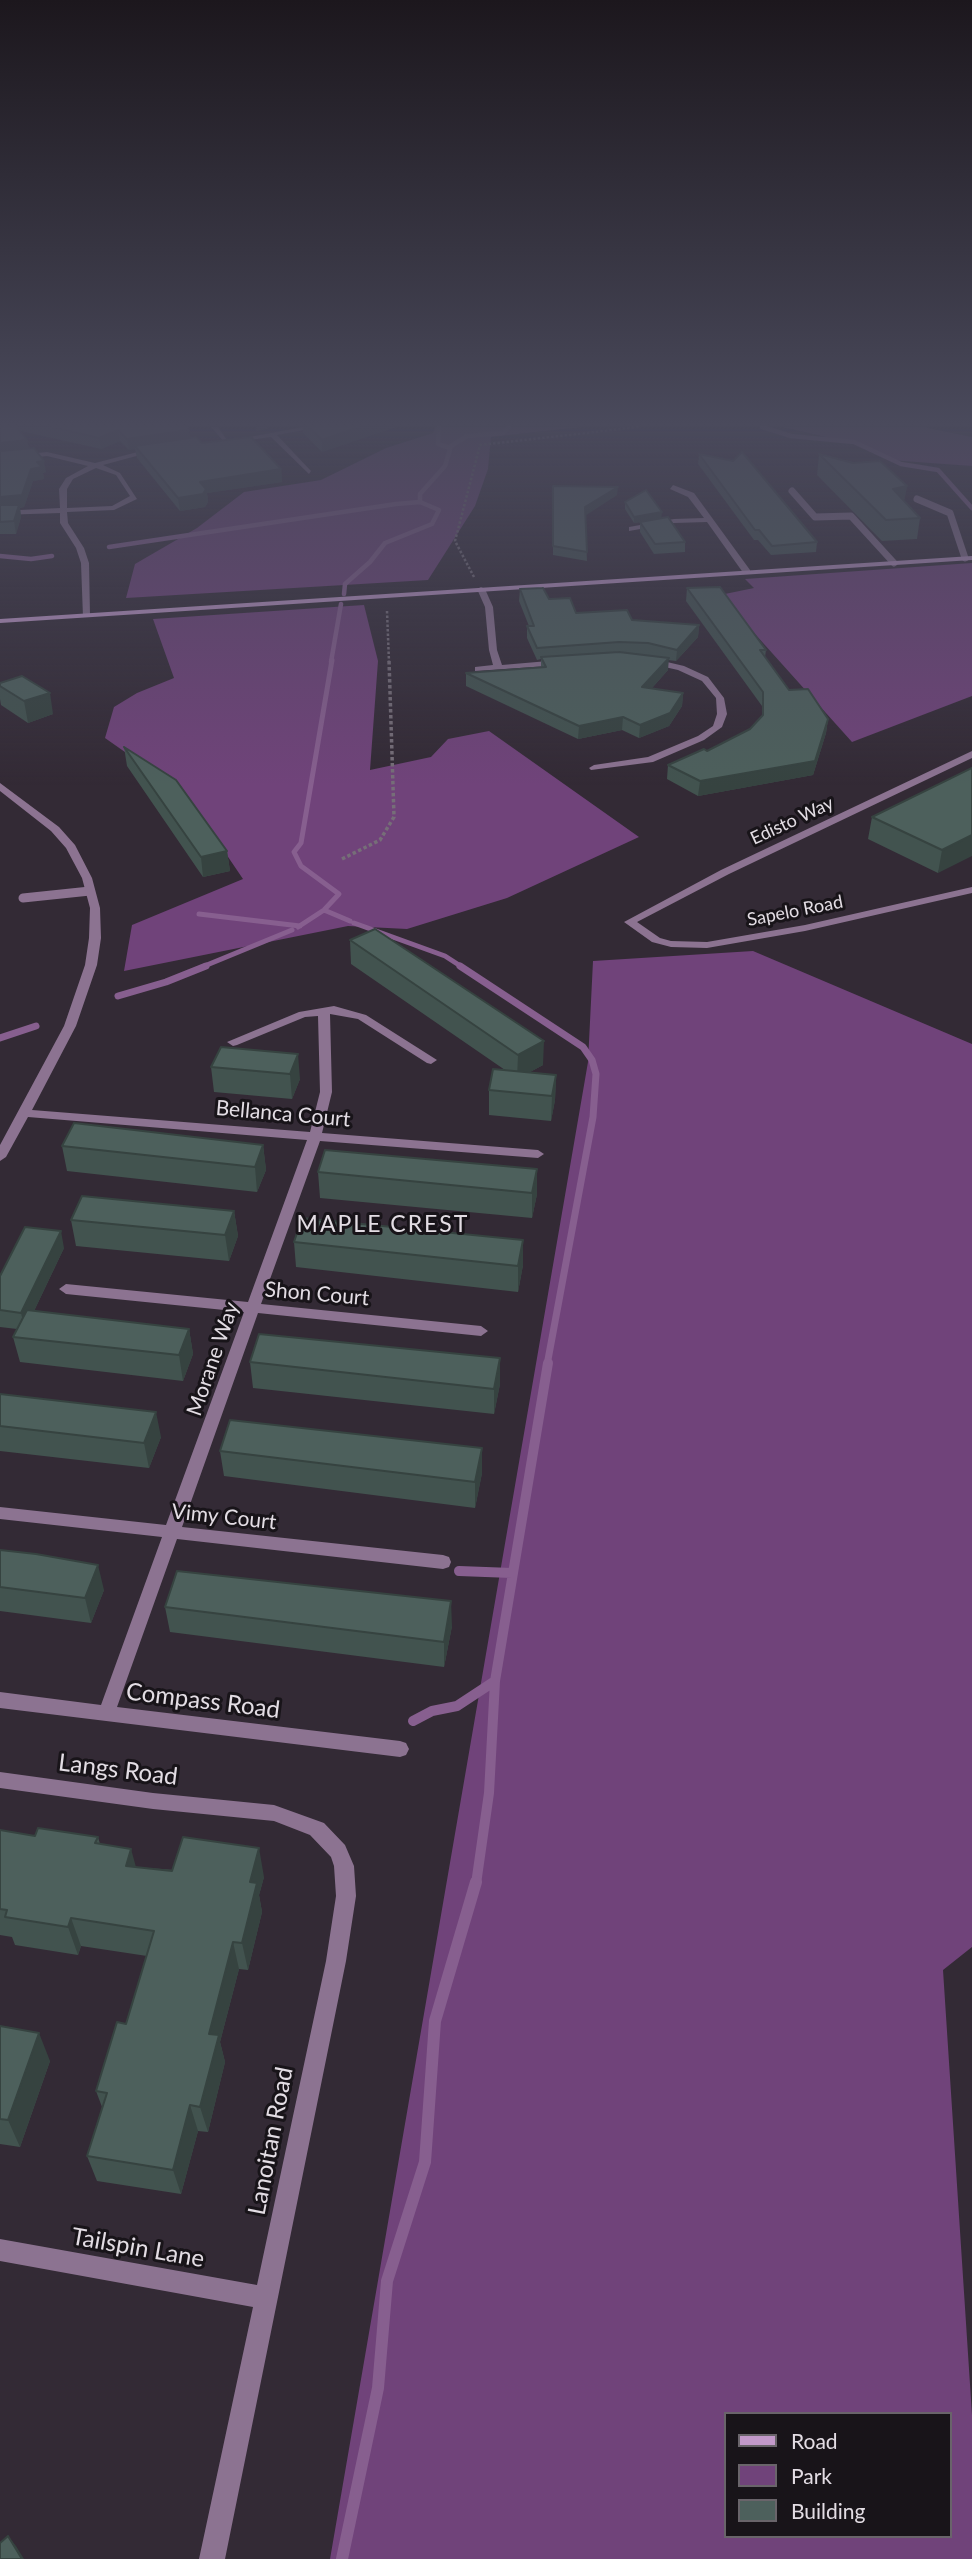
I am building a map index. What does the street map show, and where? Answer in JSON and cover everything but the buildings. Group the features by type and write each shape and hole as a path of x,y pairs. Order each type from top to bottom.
{"street":[{"path":"79,546 85,564 86,615"},
{"path":"728,546 747,572"},
{"path":"0,621 968,558"},
{"path":"481,589 489,607 493,650 498,667"},
{"path":"594,768 650,760 701,738 717,727 722,713 720,698 705,679 681,668 638,660"},
{"path":"478,669 565,663"},
{"name":"Edisto Way","path":"629,922 725,872 972,754"},
{"path":"0,786 46,821 71,847 90,891 94,908 95,938 82,997 70,1026 0,1157"},
{"name":"Sapelo Road","path":"629,922 656,940 671,944 707,945 805,928 972,890"},
{"path":"233,1042 303,1014 324,1010 362,1017 431,1060"},
{"name":"Morane Way","path":"106,1714 315,1136 326,1091 324,1010"},
{"name":"Bellanca Court","path":"25,1113 538,1154"},
{"name":"Shon Court","path":"66,1289 481,1331"},
{"name":"Vimy Court","path":"0,1513 443,1562"},
{"name":"Compass Road","path":"0,1700 400,1749"},
{"name":"Langs Road","path":"0,1780 153,1801 230,1807"},
{"name":"Lanoitan Road","path":"212,2559 336,1961 346,1896 346,1876 338,1851 317,1829 274,1813 230,1807"},
{"name":"Tailspin Lane","path":"0,2250 266,2298"}],"lane":[{"path":"879,546 894,563"},
{"path":"23,898 90,891"}],"path":[{"path":"458,546 481,589"},
{"path":"342,859 380,840 394,817 387,596"}],"green space":[{"path":"165,546 449,546 428,580 126,598 135,564"},
{"path":"972,563 972,696 852,742 720,595 754,588 745,579"},
{"path":"364,605 378,661 370,770 431,757 448,739 489,731 639,837 507,898 407,929 348,926 124,971 132,925 243,879 199,814 152,771 105,738 114,707 137,693 174,678 153,619"},
{"path":"753,951 972,1044 972,1947 943,1970 972,2415 972,2559 330,2559 588,1062 593,961"}],"waterway":[{"path":"344,594 345,584 370,562 382,546"},
{"path":"0,556 31,559 52,556"},
{"path":"331,662 341,604"},
{"path":"324,910 339,894 301,866 294,852 301,843 332,660"},
{"path":"300,926 324,910"},
{"path":"324,910 350,921"},
{"path":"199,914 300,926"},
{"path":"354,923 445,956 462,967"},
{"path":"202,967 292,930"},
{"path":"118,996 166,982 206,966"},
{"path":"460,966 583,1047 592,1060 596,1074 593,1117 547,1365"},
{"path":"0,1038 36,1026"},
{"path":"495,1681 548,1363"},
{"path":"459,1571 512,1573"},
{"path":"413,1721 432,1711 457,1706 495,1681"},
{"path":"476,1884 489,1793 495,1681"},
{"path":"342,2559 378,2388 387,2281 425,2162 435,2021 476,1882"}],"district":[{"name":"MAPLE CREST","path":"383,1225"}]}
